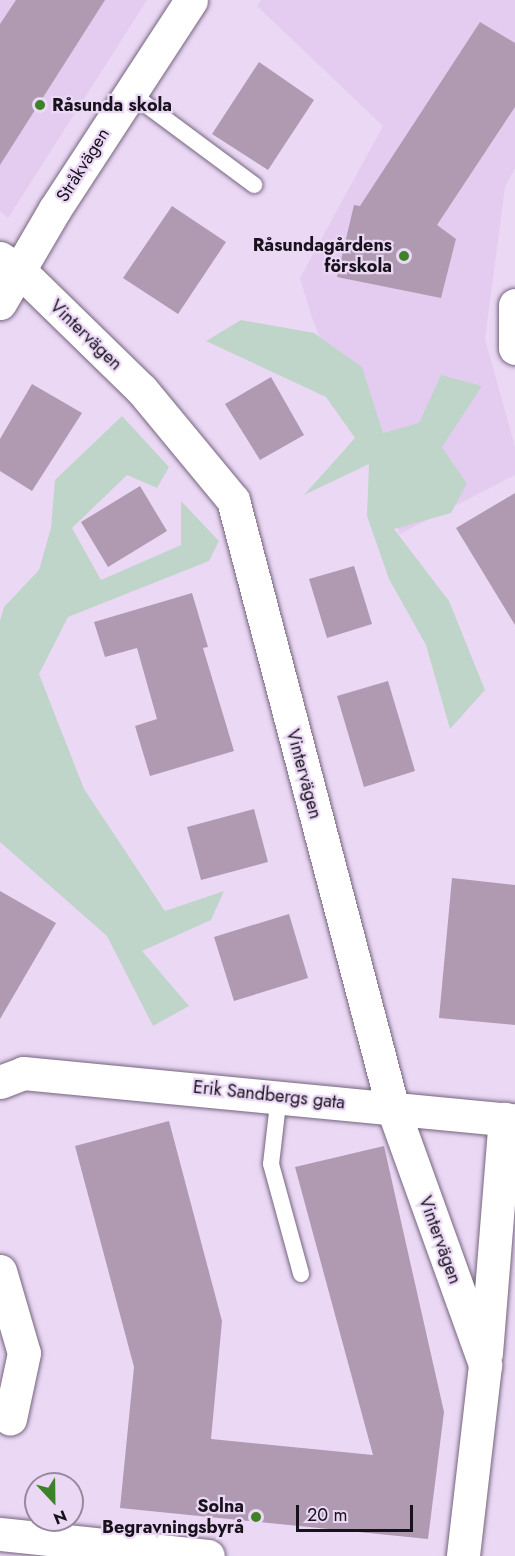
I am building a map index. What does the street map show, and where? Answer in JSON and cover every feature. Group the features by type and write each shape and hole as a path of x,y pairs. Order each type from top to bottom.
{"street":[{"name":"Stråkvägen","path":"0,303 10,265 191,0"},
{"name":"Vintervägen","path":"10,265 142,390 233,500 393,1109 485,1365"},
{"path":"515,305 515,348"},
{"name":"Erik Sandbergs gata","path":"8,1071 279,1095 393,1109 510,1119"},
{"name":"Vintervägen","path":"463,1556 510,1119"},
{"path":"0,1271 24,1353 10,1419"},
{"path":"0,1534 208,1556"}],"lane":[{"path":"129,92 254,185"},
{"path":"279,1095 271,1164 301,1274"}],"shaded area":[{"name":"Råsunda skola","path":"0,0 147,0 8,218 0,211"},
{"name":"Råsundagårdens förskola","path":"261,0 515,0 515,168 505,187 485,339 515,447 515,475 400,534 312,318 300,278 383,126 257,6"}],"green space":[{"path":"241,320 314,333 362,367 383,433 419,423 441,375 482,386 442,447 467,484 451,513 394,529 449,601 485,690 450,729 426,645 389,579 367,516 369,464 304,495 355,438 326,397 206,341"},
{"path":"122,416 169,467 157,488 127,475 72,528 101,580 181,545 181,501 219,541 209,561 68,617 39,674 84,789 165,911 224,891 211,920 142,951 189,1006 153,1026 107,936 0,842 0,621 4,607 39,570 51,528 55,480"}],"building":[{"path":"16,0 105,0 0,165 0,24"},
{"path":"480,22 515,43 515,107 437,225 456,239 441,298 337,277 354,205 360,206"},
{"path":"259,62 314,100 268,170 212,134"},
{"path":"172,206 226,242 178,314 123,278"},
{"path":"271,377 304,435 260,460 225,404"},
{"path":"32,384 82,413 32,491 0,471 0,439"},
{"path":"140,486 167,531 108,567 81,522"},
{"path":"515,493 515,625 456,528"},
{"path":"354,566 372,624 327,638 309,579"},
{"path":"192,593 208,647 203,648 234,751 150,776 135,726 157,719 137,648 105,657 94,622"},
{"path":"388,681 415,771 364,787 337,696"},
{"path":"254,809 268,862 201,880 187,827"},
{"path":"452,878 515,885 515,1025 439,1018"},
{"path":"0,891 56,923 0,1019"},
{"path":"289,914 308,978 234,1001 214,937"},
{"path":"169,1121 222,1321 211,1439 373,1455 295,1167 384,1146 444,1412 428,1539 120,1508 134,1367 75,1146"}],"place":[{"name":"Råsunda skola","path":"40,105"},
{"name":"Råsundagårdens förskola","path":"404,256"},
{"name":"Solna Begravningsbyrå","path":"256,1517"}]}
